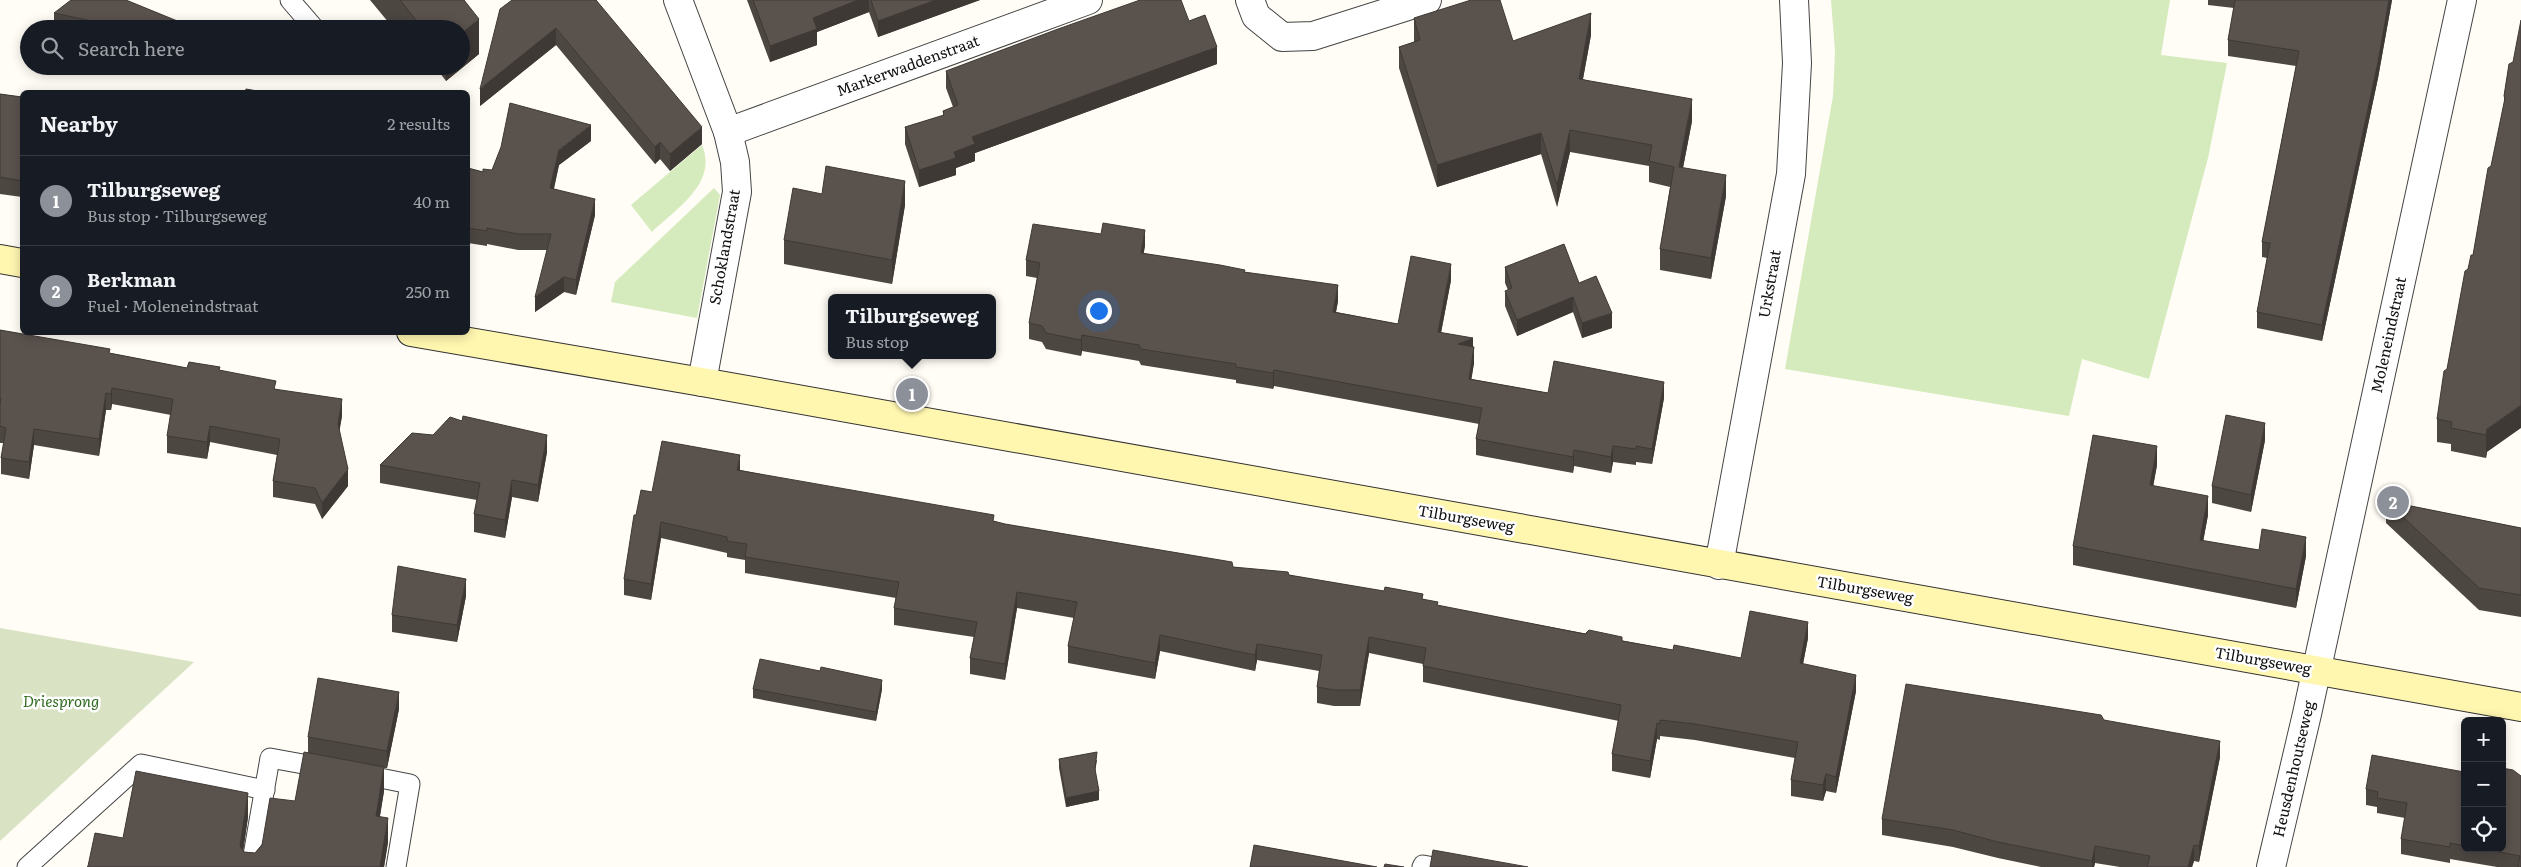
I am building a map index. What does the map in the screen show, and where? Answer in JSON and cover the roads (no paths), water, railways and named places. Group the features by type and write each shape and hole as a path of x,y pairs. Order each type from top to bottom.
{"main road":[{"path":"0,259 20,263"},
{"name":"Tilburgseweg","path":"428,335 2521,706"}],"street":[{"name":"Schoklandstraat","path":"678,0 728,132 735,162 736,192 702,382"},
{"name":"Markerwaddenstraat","path":"728,132 1088,0"},
{"path":"1250,0 1256,16 1282,37 1313,36 1427,0"},
{"name":"Urkstraat","path":"1719,565 1790,174 1797,64 1794,0"},
{"name":"Moleneindstraat","path":"2317,670 2462,0"},
{"name":"Heusdenhoutseweg","path":"2271,867 2317,670"}],"lane":[{"path":"290,0 307,20"},
{"path":"251,867 270,758 410,784 396,867"},
{"path":"27,867 141,764 265,790"},
{"path":"1422,867 1423,865 1434,867"}],"place":[{"name":"Tilburgseweg","path":"912,394"},
{"name":"Berkman","path":"2393,502"}],"park label":[{"name":"Driesprong","path":"61,702"}]}
